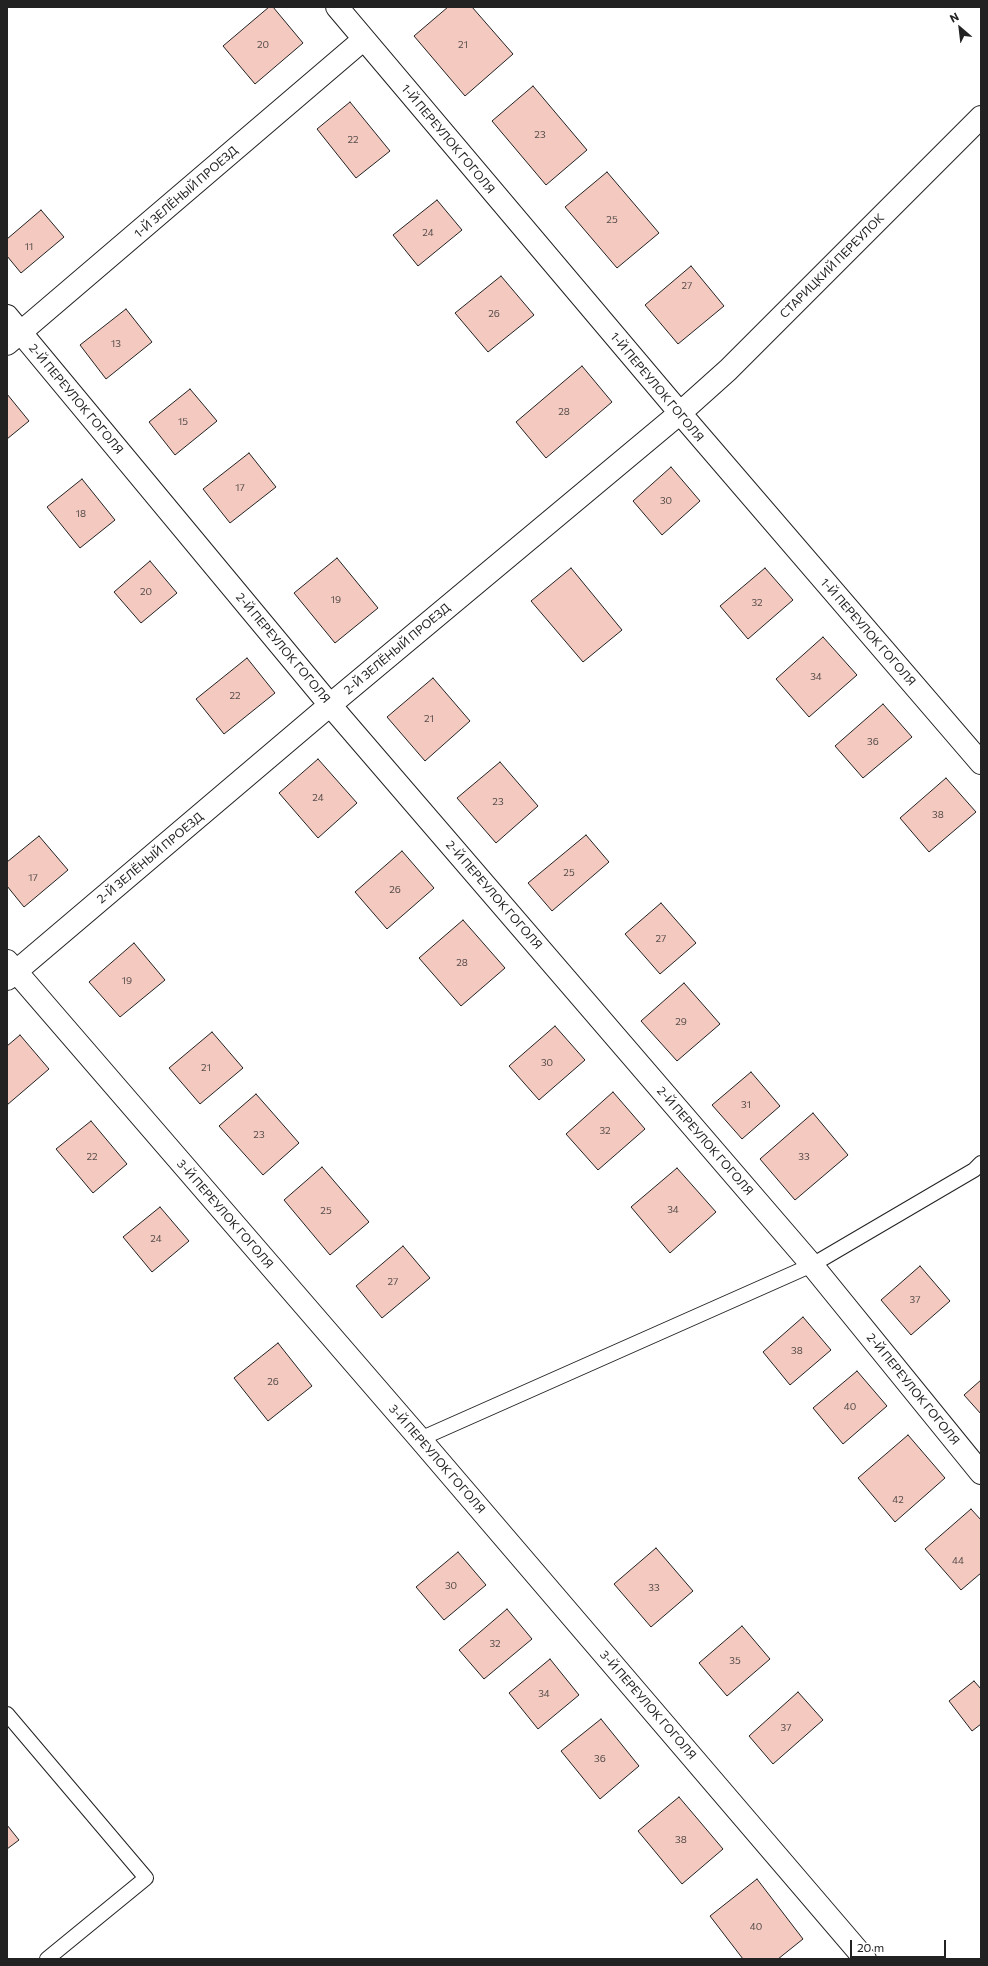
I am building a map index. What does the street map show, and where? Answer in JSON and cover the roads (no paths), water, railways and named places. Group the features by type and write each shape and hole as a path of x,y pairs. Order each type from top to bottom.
{"street":[{"name":"1-Й ПЕРЕУЛОК ГОГОЛЯ","path":"337,7 680,413 981,763"},
{"name":"1-Й ЗЕЛЁНЫЙ ПРОЕЗД","path":"14,339 364,39"},
{"name":"СТАРИЦКИЙ ПЕРЕУЛОК","path":"680,413 728,370 981,117"},
{"name":"2-Й ПЕРЕУЛОК ГОГОЛЯ","path":"7,316 14,339 812,1265 981,1473"},
{"name":"2-Й ЗЕЛЁНЫЙ ПРОЕЗД","path":"10,971 680,413"},
{"name":"3-Й ПЕРЕУЛОК ГОГОЛЯ","path":"10,971 420,1439 865,1959"}],"lane":[{"path":"420,1439 812,1265 974,1170 981,1163"},
{"path":"7,1714 146,1878 47,1959"}]}
